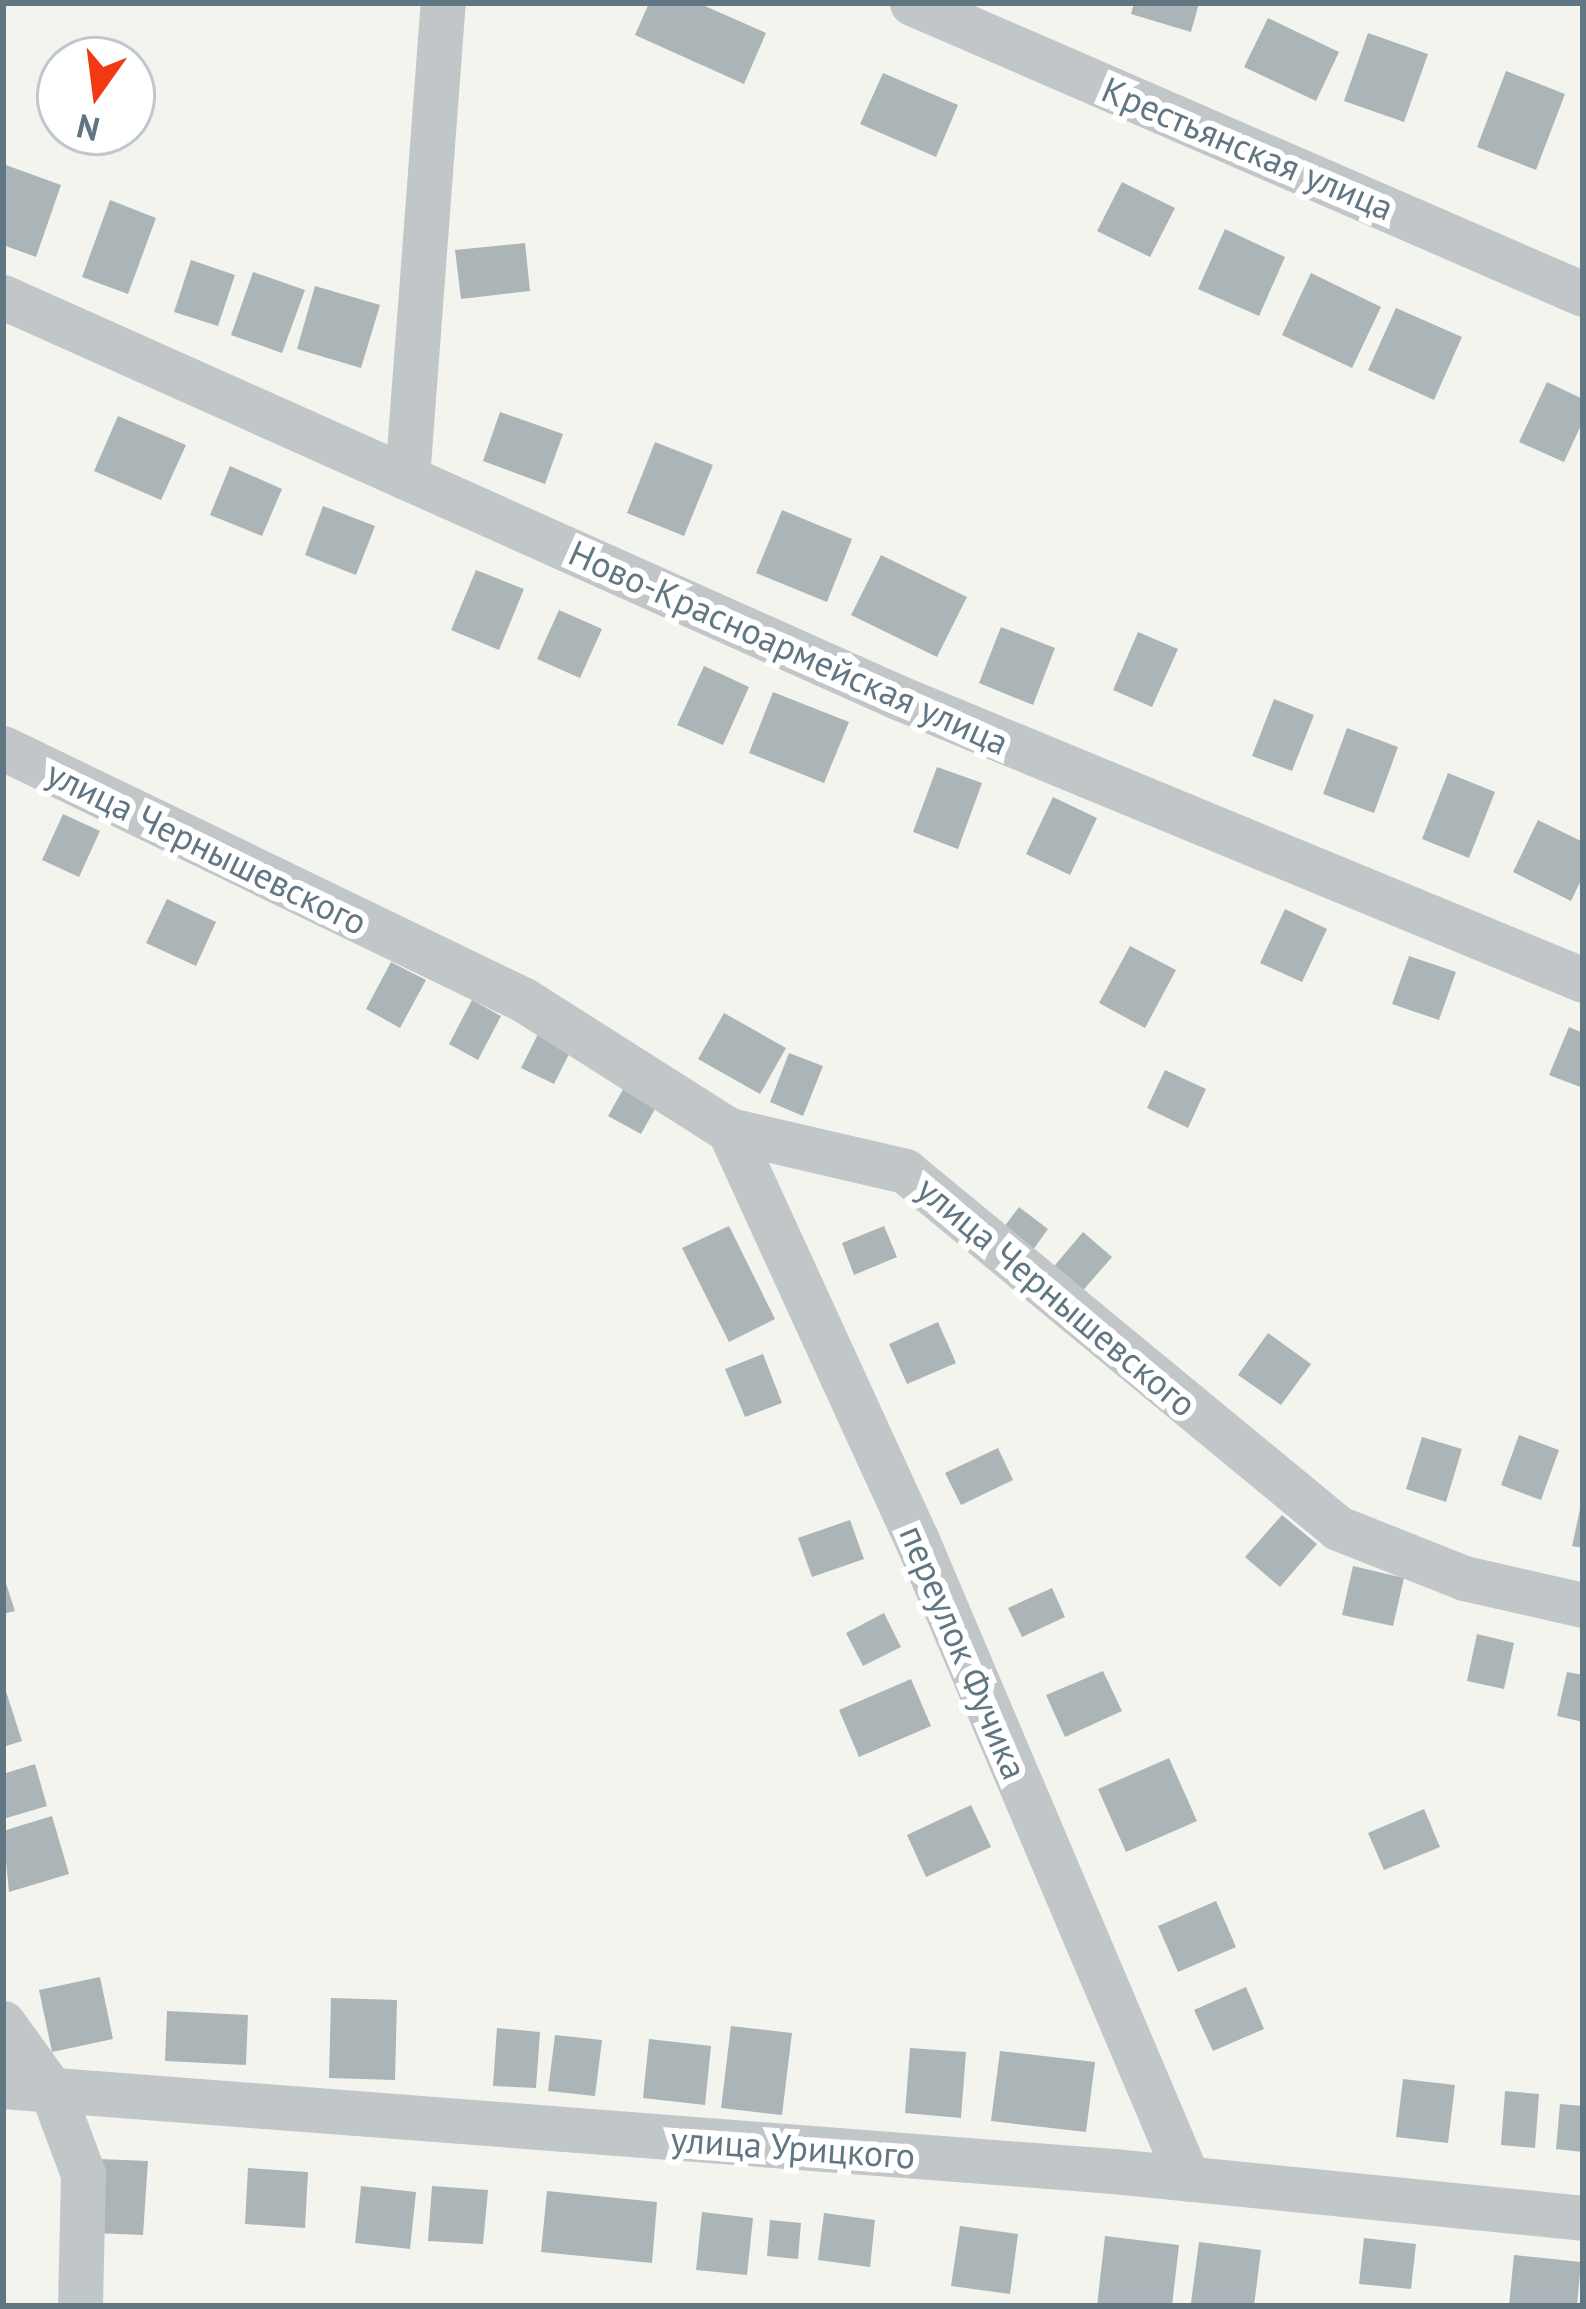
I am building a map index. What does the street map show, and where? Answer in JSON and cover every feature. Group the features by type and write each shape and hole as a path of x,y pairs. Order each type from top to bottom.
{"street":[{"path":"407,478 443,3"},
{"name":"Крестьянская улица","path":"912,3 1583,294"},
{"name":"Ново-Красноармейская улица","path":"3,297 900,698 1583,980"},
{"name":"улица Чернышевского","path":"3,748 524,1000 729,1130 905,1171 1338,1528 1464,1579 1583,1605"},
{"name":"переулок Фучика","path":"729,1130 916,1538 1188,2179"},
{"path":"3,2023 52,2091 83,2174 80,2306"},
{"name":"улица Урицкого","path":"3,2086 1188,2179 1583,2218"}],"building":[{"path":"649,3 698,3 766,33 744,84 635,35"},
{"path":"1134,3 1199,3 1191,32 1131,14"},
{"path":"1268,18 1339,52 1316,101 1244,67"},
{"path":"1368,33 1428,54 1404,122 1344,101"},
{"path":"1506,71 1565,94 1536,170 1477,147"},
{"path":"883,73 958,105 936,157 860,124"},
{"path":"3,164 61,185 36,257 3,245"},
{"path":"1122,182 1175,208 1150,257 1097,231"},
{"path":"110,200 156,218 128,294 82,277"},
{"path":"1225,229 1285,257 1259,316 1198,289"},
{"path":"525,243 530,291 461,299 455,250"},
{"path":"191,260 235,275 218,326 174,312"},
{"path":"253,272 305,290 282,353 231,335"},
{"path":"1311,273 1381,307 1352,368 1282,335"},
{"path":"315,286 380,305 361,368 297,349"},
{"path":"1396,308 1462,337 1434,400 1368,370"},
{"path":"1547,382 1583,399 1583,421 1564,462 1519,442"},
{"path":"500,412 563,434 545,484 483,461"},
{"path":"118,416 186,445 161,500 94,471"},
{"path":"655,442 713,465 684,536 627,513"},
{"path":"230,466 282,489 262,536 210,515"},
{"path":"323,506 375,526 356,575 305,555"},
{"path":"782,510 852,539 827,602 756,573"},
{"path":"881,555 967,597 937,657 851,615"},
{"path":"476,570 524,589 499,650 451,630"},
{"path":"559,610 602,629 580,678 537,659"},
{"path":"1001,627 1055,648 1033,705 979,683"},
{"path":"1138,632 1178,649 1152,707 1113,690"},
{"path":"704,666 749,687 723,745 677,725"},
{"path":"773,692 849,722 824,783 749,753"},
{"path":"1274,699 1314,715 1292,771 1252,756"},
{"path":"1347,728 1398,747 1374,813 1323,794"},
{"path":"937,767 982,783 958,849 913,832"},
{"path":"1448,773 1495,792 1469,858 1422,839"},
{"path":"1053,797 1097,818 1070,875 1026,854"},
{"path":"63,814 100,831 79,877 42,860"},
{"path":"1538,820 1583,842 1583,876 1571,901 1513,872"},
{"path":"167,899 216,922 196,966 146,943"},
{"path":"1285,909 1327,929 1302,982 1260,963"},
{"path":"1130,946 1176,970 1145,1028 1099,1003"},
{"path":"1409,956 1456,972 1439,1020 1392,1004"},
{"path":"391,962 426,980 400,1028 366,1009"},
{"path":"472,1000 501,1016 478,1060 449,1044"},
{"path":"724,1013 786,1048 760,1094 698,1059"},
{"path":"1569,1027 1583,1033 1583,1088 1549,1075"},
{"path":"538,1034 571,1050 554,1084 521,1068"},
{"path":"789,1053 823,1066 803,1116 770,1102"},
{"path":"1165,1070 1206,1089 1188,1128 1147,1108"},
{"path":"627,1082 660,1100 641,1134 608,1116"},
{"path":"1019,1207 1048,1229 1030,1254 1001,1231"},
{"path":"729,1226 775,1319 729,1342 682,1248"},
{"path":"884,1226 897,1257 854,1275 842,1243"},
{"path":"1083,1232 1112,1257 1079,1295 1050,1271"},
{"path":"938,1322 956,1363 907,1384 889,1344"},
{"path":"1268,1333 1311,1364 1281,1405 1238,1375"},
{"path":"763,1354 782,1403 745,1417 725,1369"},
{"path":"1519,1435 1559,1450 1541,1500 1501,1485"},
{"path":"1422,1437 1462,1449 1446,1502 1406,1489"},
{"path":"998,1448 1013,1480 961,1505 945,1473"},
{"path":"1583,1505 1583,1548 1572,1546"},
{"path":"1282,1515 1317,1544 1280,1587 1245,1557"},
{"path":"850,1520 864,1559 812,1577 798,1538"},
{"path":"1353,1566 1404,1578 1393,1626 1342,1615"},
{"path":"3,1574 15,1611 3,1614"},
{"path":"1052,1588 1065,1617 1022,1637 1008,1608"},
{"path":"884,1613 901,1647 863,1666 846,1633"},
{"path":"1477,1634 1514,1643 1504,1689 1467,1681"},
{"path":"1103,1671 1122,1711 1065,1737 1046,1695"},
{"path":"1567,1672 1583,1675 1583,1722 1557,1716"},
{"path":"911,1679 931,1726 859,1757 839,1710"},
{"path":"3,1682 22,1741 3,1747"},
{"path":"1169,1758 1197,1821 1126,1852 1098,1789"},
{"path":"35,1764 47,1806 3,1819 3,1774"},
{"path":"971,1805 991,1847 926,1877 907,1835"},
{"path":"1424,1809 1440,1847 1384,1870 1368,1833"},
{"path":"52,1816 69,1874 9,1892 3,1831"},
{"path":"1216,1901 1236,1947 1178,1972 1158,1926"},
{"path":"100,1977 113,2039 52,2052 39,1990"},
{"path":"1246,1987 1264,2029 1213,2051 1194,2010"},
{"path":"331,1998 397,2000 395,2080 329,2078"},
{"path":"167,2011 248,2015 246,2065 165,2061"},
{"path":"731,2026 792,2033 782,2115 721,2108"},
{"path":"497,2028 540,2032 536,2088 493,2086"},
{"path":"555,2035 602,2040 595,2096 548,2091"},
{"path":"649,2039 711,2046 705,2105 643,2098"},
{"path":"910,2048 966,2052 961,2118 905,2113"},
{"path":"1000,2051 1095,2062 1086,2132 991,2121"},
{"path":"1403,2079 1455,2085 1448,2143 1396,2137"},
{"path":"1505,2091 1539,2094 1535,2148 1501,2145"},
{"path":"1560,2104 1583,2106 1583,2152 1556,2149"},
{"path":"99,2159 148,2161 143,2235 94,2233"},
{"path":"248,2168 308,2172 305,2228 245,2224"},
{"path":"361,2186 416,2192 410,2249 355,2243"},
{"path":"432,2186 488,2190 483,2244 428,2241"},
{"path":"547,2191 657,2202 652,2263 541,2252"},
{"path":"702,2212 753,2218 747,2275 696,2270"},
{"path":"824,2213 875,2220 870,2267 818,2260"},
{"path":"770,2220 801,2223 798,2259 767,2256"},
{"path":"960,2226 1018,2234 1010,2294 951,2286"},
{"path":"1105,2236 1179,2245 1172,2306 1097,2306"},
{"path":"1364,2238 1416,2244 1411,2289 1359,2284"},
{"path":"1199,2242 1261,2250 1254,2306 1191,2303"},
{"path":"1514,2255 1581,2262 1577,2306 1509,2306"}]}
